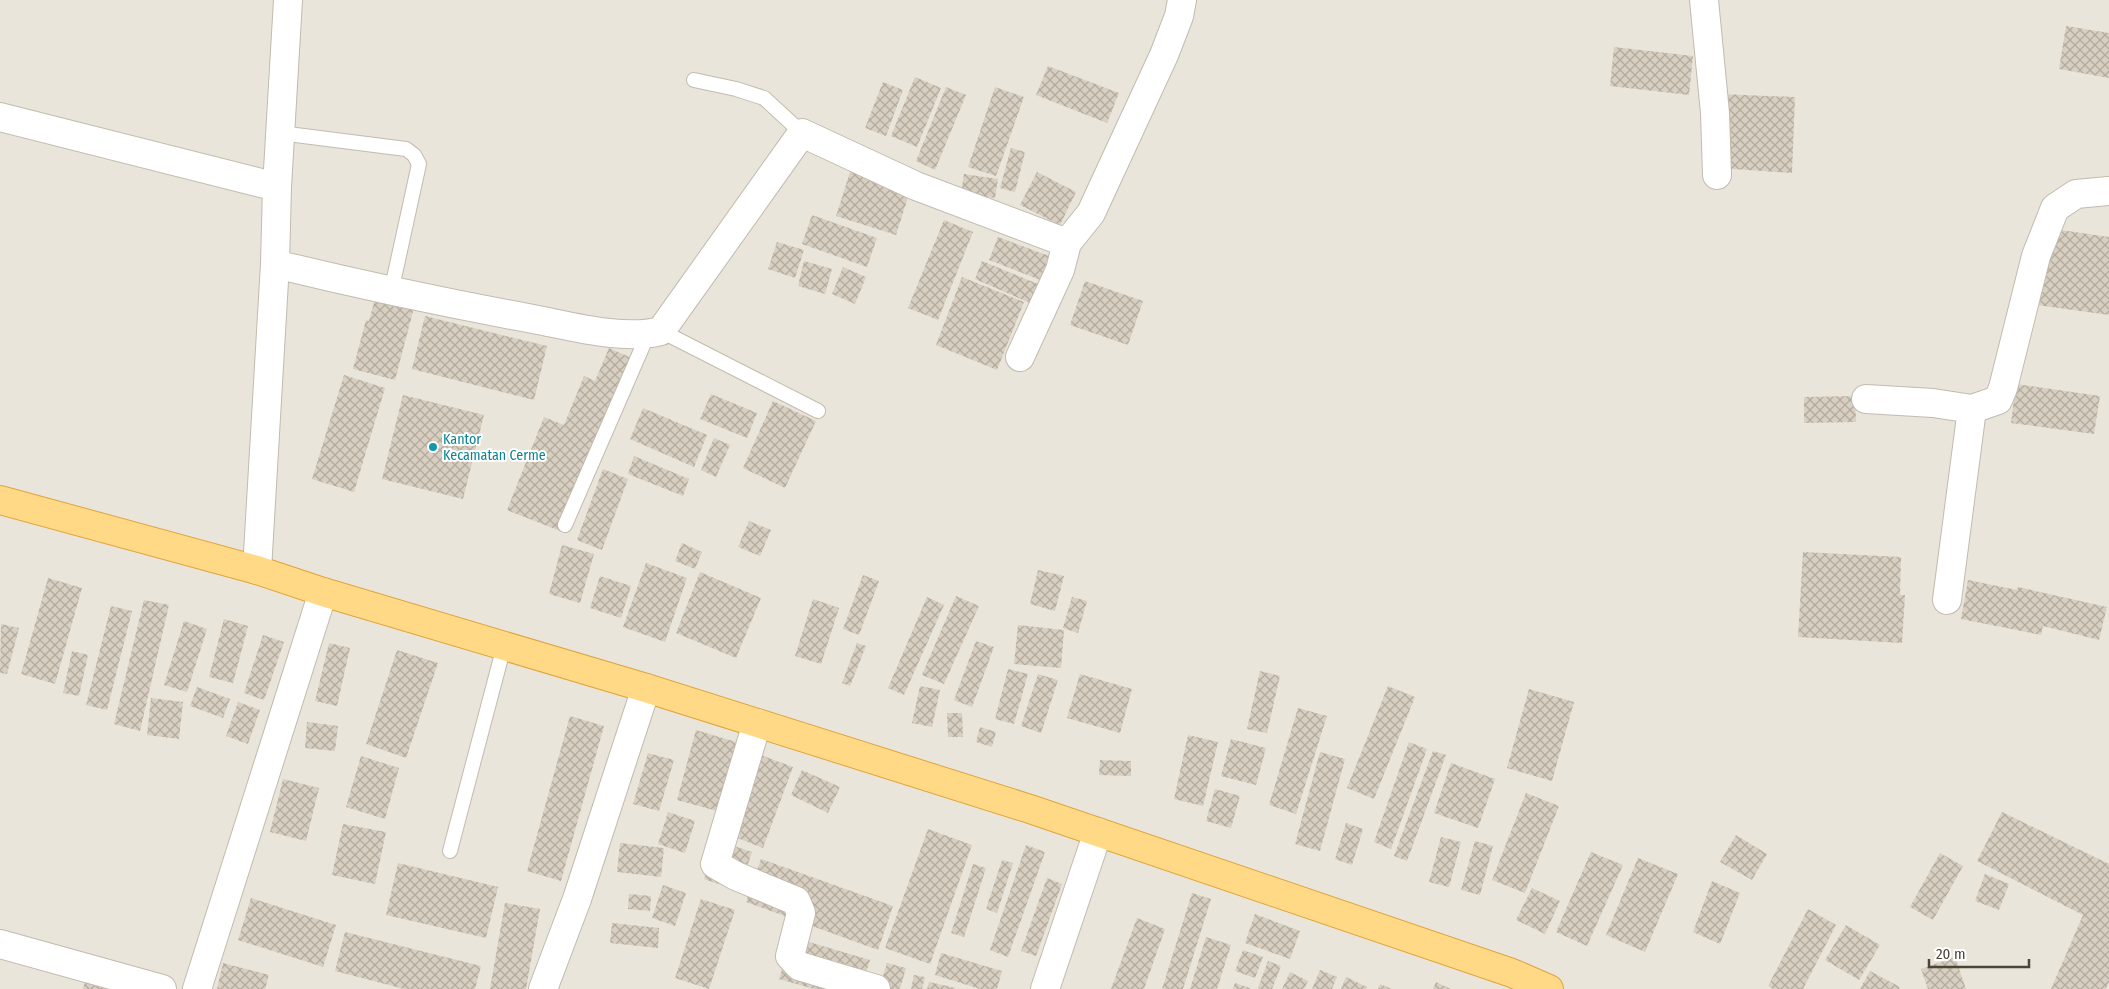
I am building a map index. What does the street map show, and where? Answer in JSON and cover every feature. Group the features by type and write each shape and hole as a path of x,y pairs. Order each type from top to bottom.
{"highway":[{"path":"0,500 257,570 323,592 757,723 1098,832 1512,973 1549,989"}],"street":[{"path":"257,570 288,0"},
{"path":"1020,357 1060,270 1067,243 1091,213 1164,55 1182,0"},
{"path":"1704,0 1715,112 1717,175"},
{"path":"0,117 277,187"},
{"path":"275,264 391,292 596,331 654,333 802,133 916,186 1067,243"},
{"path":"1866,399 1972,409 1998,400 2003,388 2036,256 2056,208 2076,194 2109,191"},
{"path":"1947,600 1972,409"},
{"path":"197,989 323,592"},
{"path":"543,989 577,899 646,688"},
{"path":"757,723 714,864 736,876 796,901 801,912 790,956 799,966 876,989"},
{"path":"1045,989 1098,832"},
{"path":"0,944 162,989"}],"lane":[{"path":"694,80 736,89 764,98 802,133"},
{"path":"280,133 406,149 414,155 420,164 391,292"},
{"path":"565,525 654,333 818,411"},
{"path":"450,851 504,646"}],"shaded area":[{"path":"0,0 2109,0 2109,989 0,989"}],"building":[{"path":"2066,26 2109,33 2109,78 2059,69"},
{"path":"1614,47 1693,56 1689,95 1610,86"},
{"path":"1048,66 1119,93 1107,123 1036,95"},
{"path":"915,77 941,88 917,147 891,136"},
{"path":"883,82 903,90 886,136 865,128"},
{"path":"946,87 966,95 935,170 916,161"},
{"path":"995,87 1024,97 996,176 968,167"},
{"path":"1721,94 1795,97 1792,173 1718,168"},
{"path":"1011,148 1025,152 1015,192 1000,188"},
{"path":"851,169 911,188 896,235 836,216"},
{"path":"1037,172 1076,192 1060,225 1020,205"},
{"path":"964,174 998,179 995,198 961,193"},
{"path":"812,215 877,238 867,267 802,244"},
{"path":"944,220 973,232 938,320 908,308"},
{"path":"2054,229 2109,237 2109,315 2037,305 2043,264 2049,265"},
{"path":"998,237 1049,256 1040,280 989,260"},
{"path":"777,242 804,250 795,278 768,269"},
{"path":"804,261 832,269 825,294 798,286"},
{"path":"982,261 1038,284 1030,303 975,279"},
{"path":"843,267 866,277 855,304 832,294"},
{"path":"962,277 1024,302 997,370 936,345"},
{"path":"1085,281 1143,301 1128,345 1070,325"},
{"path":"376,295 415,304 395,380 353,369 366,320 369,321"},
{"path":"425,316 547,346 534,400 412,369"},
{"path":"609,348 636,360 596,438 560,531 507,510 544,417 564,425 584,376 595,381"},
{"path":"344,375 385,388 354,492 312,479"},
{"path":"2016,384 2100,396 2094,434 2011,423"},
{"path":"711,394 757,413 747,438 700,419"},
{"name":"Kantor Kecamatan Cerme","path":"403,395 484,415 463,499 382,479"},
{"path":"1855,396 1856,422 1804,423 1804,397"},
{"path":"773,401 816,421 785,488 743,468"},
{"path":"643,408 707,435 694,467 630,439"},
{"path":"714,438 730,445 716,477 701,470"},
{"path":"634,456 689,479 683,496 628,474"},
{"path":"603,469 628,479 602,550 577,540"},
{"path":"749,521 771,530 760,556 738,547"},
{"path":"682,543 702,552 695,569 675,561"},
{"path":"562,545 594,554 580,603 549,594"},
{"path":"1803,552 1901,557 1900,595 1905,595 1902,643 1798,637"},
{"path":"646,563 687,578 665,642 623,627"},
{"path":"1038,570 1064,576 1055,611 1030,604"},
{"path":"700,572 761,598 736,658 676,633"},
{"path":"863,575 879,581 859,635 843,629"},
{"path":"600,576 631,586 621,618 590,608"},
{"path":"48,578 82,588 55,684 21,674"},
{"path":"1968,580 2017,590 2018,587 2107,607 2099,640 2043,626 2041,635 1961,619"},
{"path":"956,596 979,606 944,684 922,675"},
{"path":"927,597 944,605 904,695 888,688"},
{"path":"1072,597 1087,601 1078,633 1063,628"},
{"path":"813,599 839,608 821,664 795,656"},
{"path":"144,600 169,605 140,731 114,724"},
{"path":"111,606 132,611 107,710 86,705"},
{"path":"224,619 248,626 233,683 209,677"},
{"path":"184,621 207,629 187,692 164,685"},
{"path":"1,624 19,628 7,674 0,673"},
{"path":"1018,625 1064,630 1061,668 1014,664"},
{"path":"263,635 284,642 264,700 244,693"},
{"path":"976,641 994,647 972,707 954,700"},
{"path":"329,643 350,648 337,706 315,701"},
{"path":"857,643 866,646 850,686 842,683"},
{"path":"397,650 438,663 406,758 366,744"},
{"path":"72,651 88,655 79,696 63,693"},
{"path":"1008,669 1028,674 1014,724 995,719"},
{"path":"1260,671 1280,676 1267,733 1247,729"},
{"path":"1038,674 1058,680 1041,733 1021,726"},
{"path":"1080,674 1132,689 1120,733 1067,718"},
{"path":"920,686 940,690 932,727 912,723"},
{"path":"1388,686 1415,697 1374,799 1347,788"},
{"path":"197,687 230,699 223,718 190,706"},
{"path":"1529,689 1574,702 1552,781 1507,768"},
{"path":"151,698 183,702 179,739 147,735"},
{"path":"238,702 260,710 248,744 226,736"},
{"path":"1298,708 1327,716 1296,814 1269,805"},
{"path":"947,713 962,713 963,737 948,737"},
{"path":"570,716 604,726 561,881 527,871"},
{"path":"307,722 338,726 335,751 305,748"},
{"path":"980,727 996,732 992,747 976,742"},
{"path":"696,730 736,742 717,811 677,800"},
{"path":"1188,735 1218,742 1203,806 1174,799"},
{"path":"1231,739 1266,748 1256,785 1221,776"},
{"path":"1409,742 1427,749 1391,849 1374,842"},
{"path":"1433,751 1446,755 1407,861 1394,856"},
{"path":"753,752 793,767 763,848 722,832"},
{"path":"1320,752 1345,759 1320,851 1295,844"},
{"path":"648,753 674,760 659,811 633,804"},
{"path":"361,756 399,768 385,819 346,807"},
{"path":"1100,760 1131,761 1131,776 1099,775"},
{"path":"1451,763 1495,779 1478,828 1434,813"},
{"path":"802,770 840,787 828,813 791,795"},
{"path":"283,779 319,788 306,841 270,832"},
{"path":"1215,789 1240,796 1231,828 1206,821"},
{"path":"1526,793 1559,806 1525,893 1492,880"},
{"path":"668,812 695,821 685,853 658,844"},
{"path":"2002,812 2109,864 2109,982 2106,989 2051,989 2083,915 1977,861"},
{"path":"1346,823 1363,829 1352,865 1335,859"},
{"path":"343,824 386,832 375,884 332,875"},
{"path":"928,829 972,845 930,964 885,948"},
{"path":"1736,835 1767,854 1752,880 1720,862"},
{"path":"1441,837 1461,842 1449,887 1429,882"},
{"path":"716,840 752,852 739,891 704,879"},
{"path":"1475,841 1493,846 1480,895 1461,890"},
{"path":"620,843 664,848 661,877 617,872"},
{"path":"1026,845 1045,852 1008,957 990,950"},
{"path":"1591,852 1623,865 1587,946 1556,932"},
{"path":"1940,853 1963,866 1933,920 1910,907"},
{"path":"1638,858 1678,874 1645,952 1606,935"},
{"path":"761,859 893,906 878,950 746,902"},
{"path":"1002,860 1013,863 997,913 986,909"},
{"path":"398,863 498,887 486,938 386,915"},
{"path":"973,864 986,868 964,937 951,933"},
{"path":"1985,874 2009,884 1999,910 1975,901"},
{"path":"1047,878 1062,884 1036,956 1021,951"},
{"path":"1712,881 1740,893 1720,944 1693,932"},
{"path":"663,885 686,893 675,926 652,918"},
{"path":"1532,888 1560,901 1545,934 1516,920"},
{"path":"1192,893 1211,899 1183,989 1162,989"},
{"path":"629,894 651,896 650,911 628,909"},
{"path":"251,898 336,925 323,967 238,940"},
{"path":"701,899 735,910 709,989 675,978"},
{"path":"505,903 540,909 526,989 490,989"},
{"path":"1808,909 1836,925 1803,989 1773,989 1768,986"},
{"path":"1255,914 1300,931 1290,959 1245,943"},
{"path":"1137,918 1165,929 1144,989 1111,989"},
{"path":"612,923 659,928 658,948 610,943"},
{"path":"1846,925 1880,945 1859,980 1825,960"},
{"path":"345,932 481,966 475,989 404,989 335,971"},
{"path":"792,937 870,960 861,989 814,989 779,979"},
{"path":"1206,937 1231,945 1217,989 1190,989"},
{"path":"1243,950 1263,957 1255,978 1235,971"},
{"path":"941,953 1002,971 997,989 980,989 935,975"},
{"path":"1955,957 1966,989 1928,989 1921,969"},
{"path":"1268,961 1281,966 1272,989 1260,989 1258,988"},
{"path":"223,963 269,975 265,989 217,989"},
{"path":"887,963 906,968 900,989 879,989"},
{"path":"1320,970 1337,977 1332,989 1312,989"},
{"path":"1870,971 1900,987 1899,989 1860,989"},
{"path":"1290,972 1308,981 1304,989 1282,989"},
{"path":"914,975 925,977 922,989 911,989"},
{"path":"1346,977 1367,987 1366,989 1341,989"},
{"path":"86,979 117,989 83,989"},
{"path":"929,982 956,988 927,989"},
{"path":"1436,982 1451,989 1433,989"},
{"path":"1235,983 1250,988 1250,989 1233,989"},
{"path":"1380,984 1392,989 1378,989"}],"place":[{"name":"Kantor Kecamatan Cerme","path":"433,447"}]}
